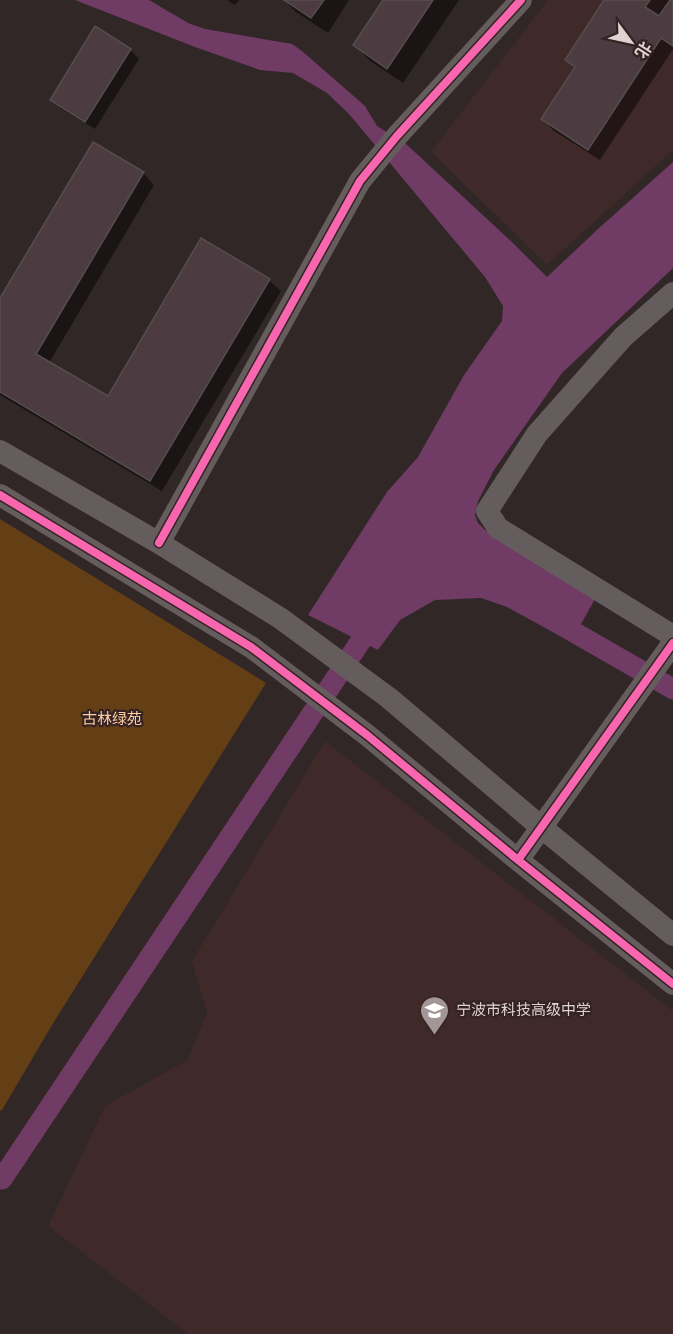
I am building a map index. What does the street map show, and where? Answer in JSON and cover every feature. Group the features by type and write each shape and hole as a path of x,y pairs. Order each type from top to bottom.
{"street":[{"path":"159,543 360,181 397,136 521,0"},
{"path":"673,293 623,337 537,434 487,511 498,528 673,636"},
{"path":"0,451 159,543 280,618 389,698 673,935"},
{"path":"0,495 251,646 367,735 673,984"},
{"path":"518,860 673,643"}],"shaded area":[{"path":"75,0 149,0 188,23 205,29 292,44 365,106 377,126 405,143 547,277 673,162 673,268 562,373 494,470 478,501 475,515 478,523 485,530 595,599 571,642 507,607 481,598 435,600 400,620 378,650 308,615 387,492 418,457 464,375 502,321 503,306 485,277 349,114 327,93 293,73 260,70"},
{"path":"548,0 673,0 673,150 547,265 431,152"},
{"name":"宁波市科技高级中学","path":"325,741 673,1011 673,1334 188,1334 48,1226 105,1106 187,1060 207,1013 192,961"}],"green space":[{"name":"古林绿苑","path":"0,519 266,683 0,1111"}],"building":[{"path":"284,0 324,0 311,18"},
{"path":"383,0 433,0 387,69 353,45"},
{"path":"604,0 650,0 645,7 659,16 670,0 673,0 673,46 661,38 588,150 541,119 575,67 565,60"},
{"path":"95,26 131,49 85,122 50,100"},
{"path":"93,142 144,172 36,354 108,396 201,238 270,279 150,481 0,392 0,298"}],"waterway":[{"path":"2,1179 376,618"},
{"path":"551,619 673,689"}],"cycle path":[{"path":"159,543 360,181 397,136 521,0"},
{"path":"0,495 251,647 367,735 673,984"},
{"path":"518,860 673,643"}],"place":[{"name":"宁波市科技高级中学","path":"435,1036"}]}
